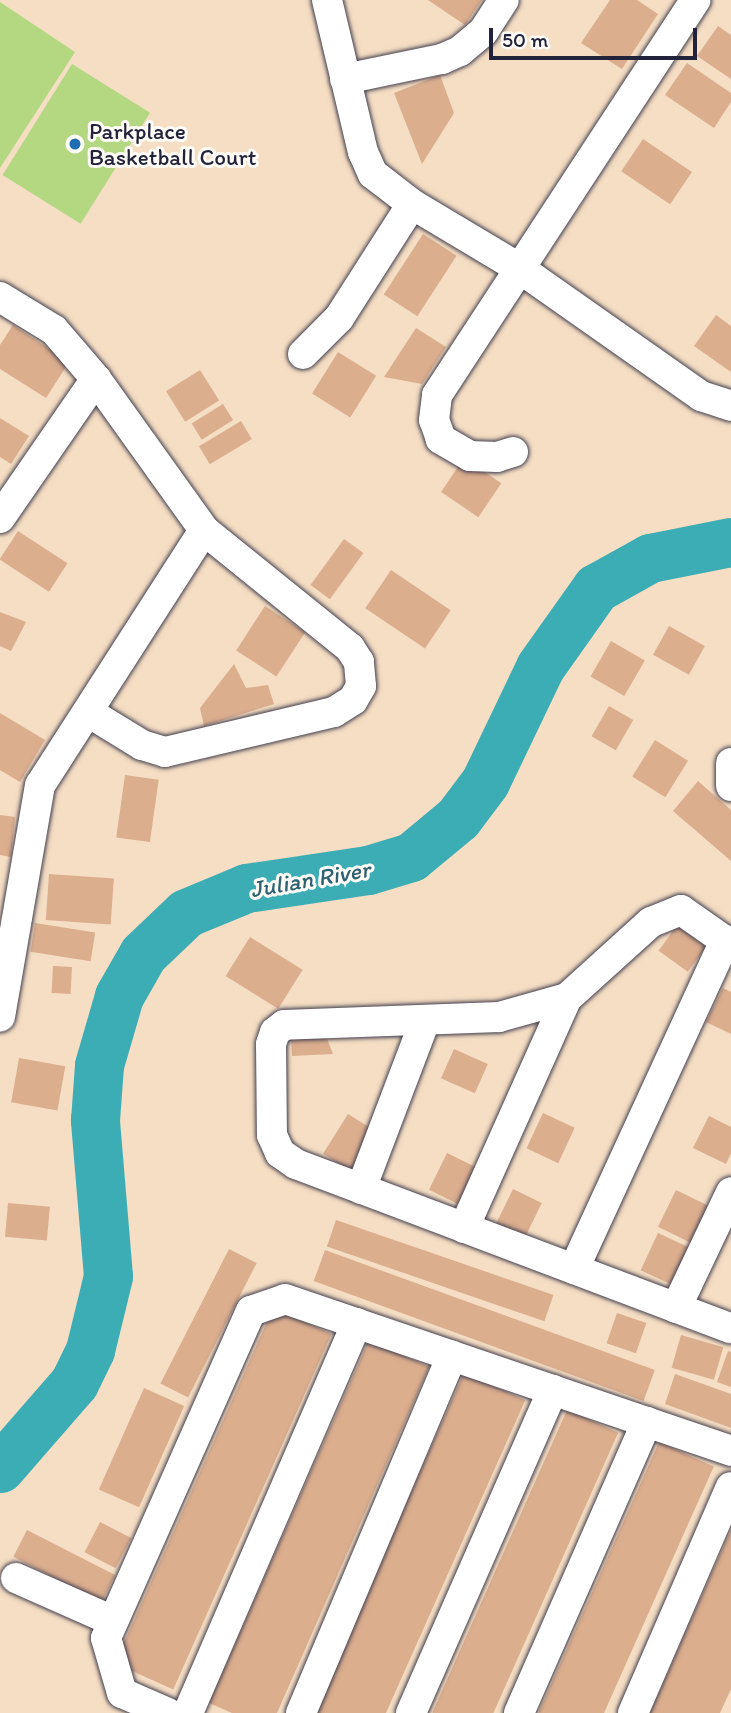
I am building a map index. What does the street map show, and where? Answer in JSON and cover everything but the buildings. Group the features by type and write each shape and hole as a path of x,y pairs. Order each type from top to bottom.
{"street":[{"path":"327,0 345,79 373,174 412,204 519,268 701,396 731,406"},
{"path":"345,79 442,59 460,51 484,32 504,0"},
{"path":"513,452 497,457 470,456 441,439 434,420 438,395 695,0"},
{"path":"303,354 339,318 412,204"},
{"path":"0,297 54,330 96,379 204,530 350,648 359,662 361,686 353,700 334,712 165,752 142,745 88,712"},
{"path":"0,518 96,379"},
{"path":"0,1017 36,797 204,530"},
{"path":"731,764 731,786"},
{"path":"574,1269 728,942 681,910 665,914 567,998 499,1017 424,1023 284,1026 275,1032 271,1044 272,1135 280,1153 296,1164 676,1308 731,1328"},
{"path":"464,1228 567,998"},
{"path":"361,1189 424,1023"},
{"path":"676,1308 731,1192"},
{"path":"168,1713 122,1693 106,1639 251,1311 285,1299 731,1451"},
{"path":"188,1713 357,1323"},
{"path":"301,1713 452,1356"},
{"path":"411,1713 553,1390"},
{"path":"519,1713 647,1422"},
{"path":"634,1713 731,1487"},
{"path":"16,1578 113,1621"}],"green space":[{"path":"0,2 75,52 0,168"},
{"name":"Parkplace Basketball Court","path":"72,64 150,113 81,224 3,175"}],"waterway":[{"name":"Julian River","path":"0,1468 74,1383 90,1350 108,1276 95,1120 99,1065 119,996 143,954 186,913 246,888 368,870 411,857 458,818 485,782 540,667 596,588 650,558 731,542"}],"place":[{"name":"Parkplace Basketball Court","path":"75,144"}]}
